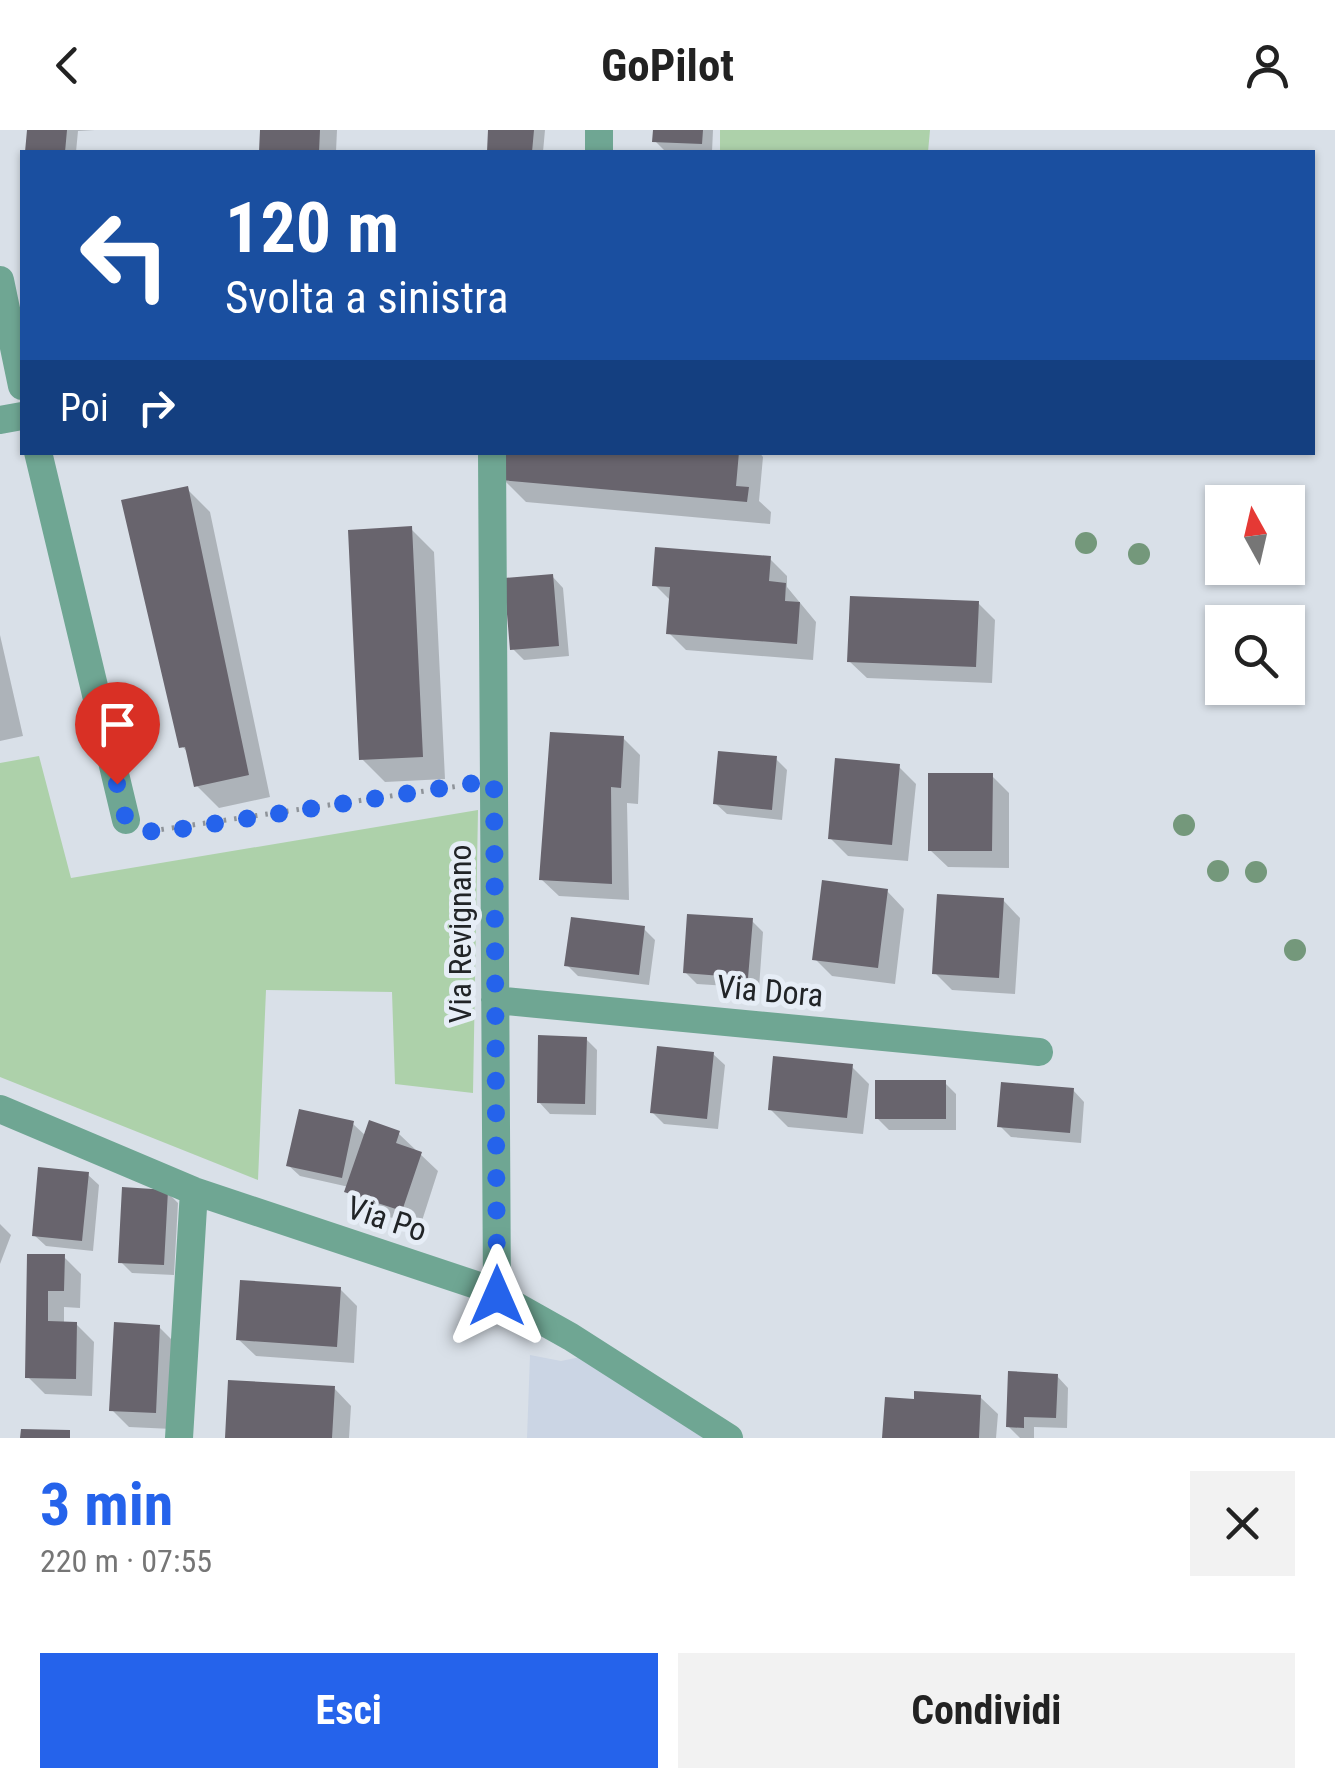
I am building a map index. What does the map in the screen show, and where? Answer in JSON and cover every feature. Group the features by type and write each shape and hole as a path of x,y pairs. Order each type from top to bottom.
{"street":[{"path":"0,280 16,327 20,366"},
{"path":"39,455 126,820"},
{"name":"Via Revignano","path":"492,455 497,1296"},
{"name":"Via Dora","path":"495,1000 1039,1052"},
{"name":"Via Po","path":"0,1108 194,1191 497,1296 571,1336 730,1438"},
{"path":"179,1438 194,1191"}],"path":[{"path":"126,820 155,833 494,780"}],"shaded area":[{"path":"530,1355 561,1361 585,1356 712,1438 527,1438"}],"green space":[{"path":"720,130 930,130 928,150 720,150"},
{"path":"39,756 71,878 478,810 473,1093 395,1084 392,992 266,990 258,1180 0,1077 0,763"}],"building":[{"path":"27,130 67,130 65,150 25,150"},
{"path":"260,130 320,130 319,150 259,150"},
{"path":"488,130 534,130 532,150 487,150"},
{"path":"653,130 703,130 702,144 652,142"},
{"path":"503,455 739,455 736,486 749,487 747,502 501,480"},
{"path":"188,486 249,775 194,787 185,747 179,748 121,500"},
{"path":"412,526 423,757 359,760 348,530"},
{"path":"655,547 771,556 769,581 786,583 785,601 800,602 797,644 666,634 670,587 652,586"},
{"path":"553,574 559,646 510,650 504,578"},
{"path":"850,596 979,601 976,667 847,662"},
{"path":"550,732 624,736 621,788 611,787 612,884 539,880"},
{"path":"718,751 777,756 772,810 713,804"},
{"path":"835,758 900,764 892,845 828,839"},
{"path":"928,773 993,773 992,851 928,851"},
{"path":"822,880 888,889 878,968 812,960"},
{"path":"937,894 1004,898 999,978 932,974"},
{"path":"687,914 753,918 748,978 683,973"},
{"path":"571,917 645,926 639,975 564,966"},
{"path":"538,1035 587,1037 585,1104 537,1103"},
{"path":"657,1046 714,1052 707,1119 650,1113"},
{"path":"773,1056 853,1064 847,1118 768,1110"},
{"path":"875,1080 946,1080 946,1119 875,1119"},
{"path":"1001,1082 1074,1088 1070,1133 997,1127"},
{"path":"299,1109 354,1121 342,1178 286,1166"},
{"path":"369,1120 400,1131 396,1143 422,1152 402,1211 344,1192"},
{"path":"38,1167 89,1172 82,1241 32,1236"},
{"path":"122,1187 168,1190 164,1265 118,1263"},
{"path":"27,1254 65,1254 64,1291 48,1291 48,1321 77,1322 76,1379 25,1378"},
{"path":"240,1280 341,1287 337,1347 236,1340"},
{"path":"114,1322 160,1325 156,1413 109,1411"},
{"path":"1008,1371 1058,1374 1056,1418 1024,1417 1024,1428 1006,1427"},
{"path":"228,1380 335,1386 332,1438 225,1438"},
{"path":"914,1391 981,1395 979,1438 882,1438 885,1397 914,1399"},
{"path":"21,1429 70,1430 70,1438 20,1438"}],"route":[{"path":"117,784 126,820 155,833 494,780 497,1296"}]}
